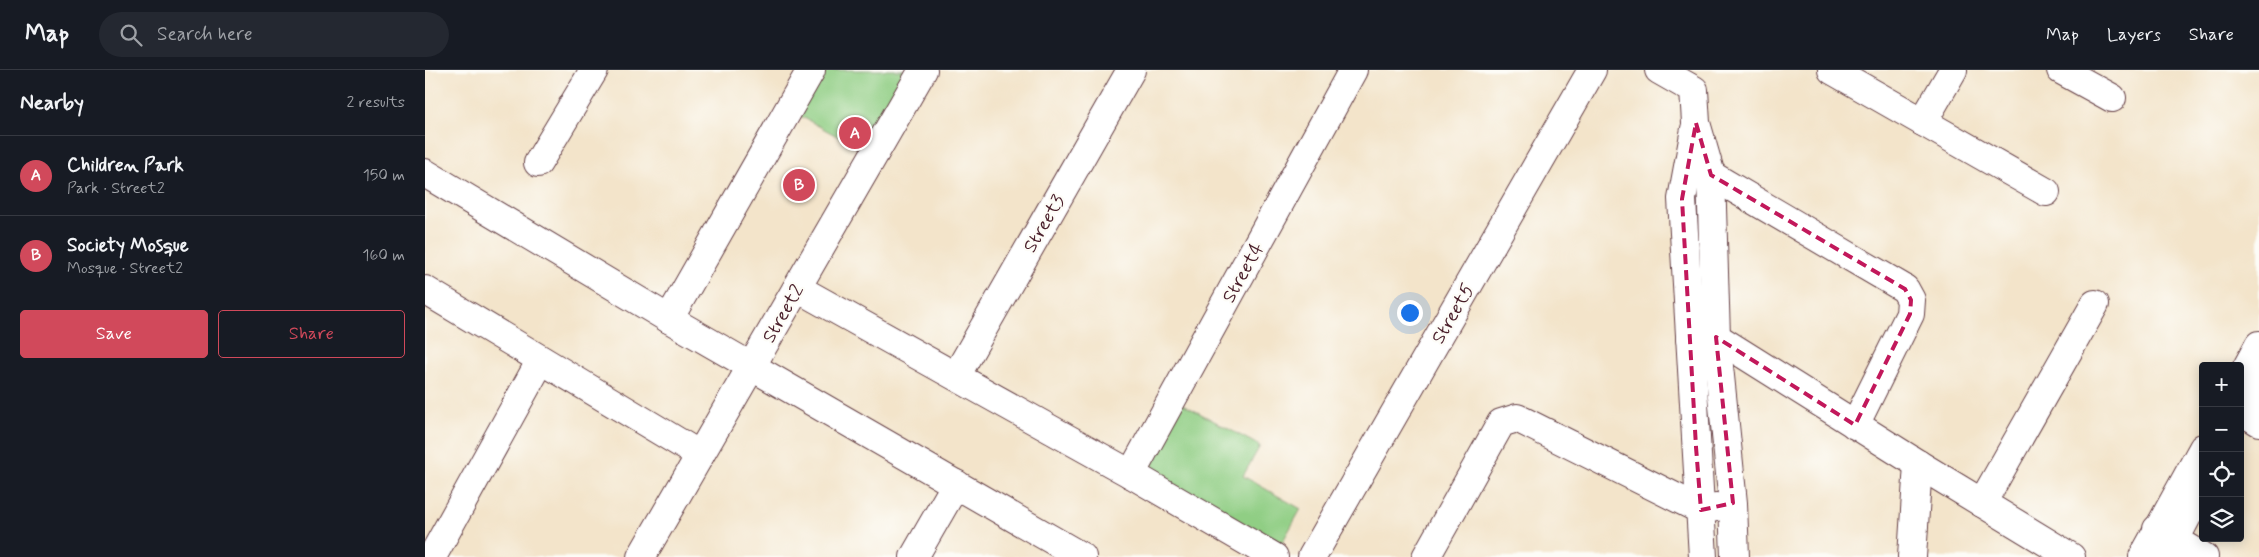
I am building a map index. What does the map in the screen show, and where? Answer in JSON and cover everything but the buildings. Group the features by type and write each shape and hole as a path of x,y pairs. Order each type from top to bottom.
{"street":[{"path":"538,163 594,70"},
{"path":"669,319 811,70"},
{"name":"Street2","path":"641,557 923,70"},
{"name":"Street3","path":"956,376 1131,70"},
{"name":"Street4","path":"1131,474 1353,70"},
{"name":"Street5","path":"1312,557 1592,70"},
{"path":"1659,70 1694,90 1696,122 1711,175 1716,337 1733,504 1735,557"},
{"path":"1832,70 2046,192"},
{"path":"1923,122 1953,70"},
{"path":"2061,70 2112,98"},
{"path":"1696,122 1682,199 1703,557"},
{"path":"425,173 751,367 1082,557"},
{"path":"1711,175 1905,289 1911,300 1909,314 1855,425"},
{"path":"797,288 1131,474 1274,557"},
{"path":"425,290 700,455"},
{"path":"1982,503 2095,304"},
{"path":"1690,339 1716,337 1917,464 2071,557"},
{"path":"2244,373 2259,345"},
{"path":"432,557 541,360"},
{"path":"2246,415 2259,382"},
{"path":"1426,557 1501,423 1517,418 1701,510 1733,504"},
{"path":"2166,542 2201,452"},
{"path":"1912,557 1917,464"},
{"path":"914,557 956,484"},
{"path":"2143,557 2166,542 2199,492"},
{"path":"2166,542 2204,557"}],"highlighted area":[{"path":"1696,123 1711,175 1905,289 1911,300 1910,314 1855,425 1716,337 1733,503 1701,510 1696,447 1682,199"}],"green space":[{"path":"817,70 904,70 910,74 868,153 793,112"},
{"path":"1179,402 1260,446 1243,476 1301,509 1279,548 1141,471"}],"place":[{"name":"Children Park","path":"855,133"},
{"name":"Society Mosque","path":"799,185"}]}
